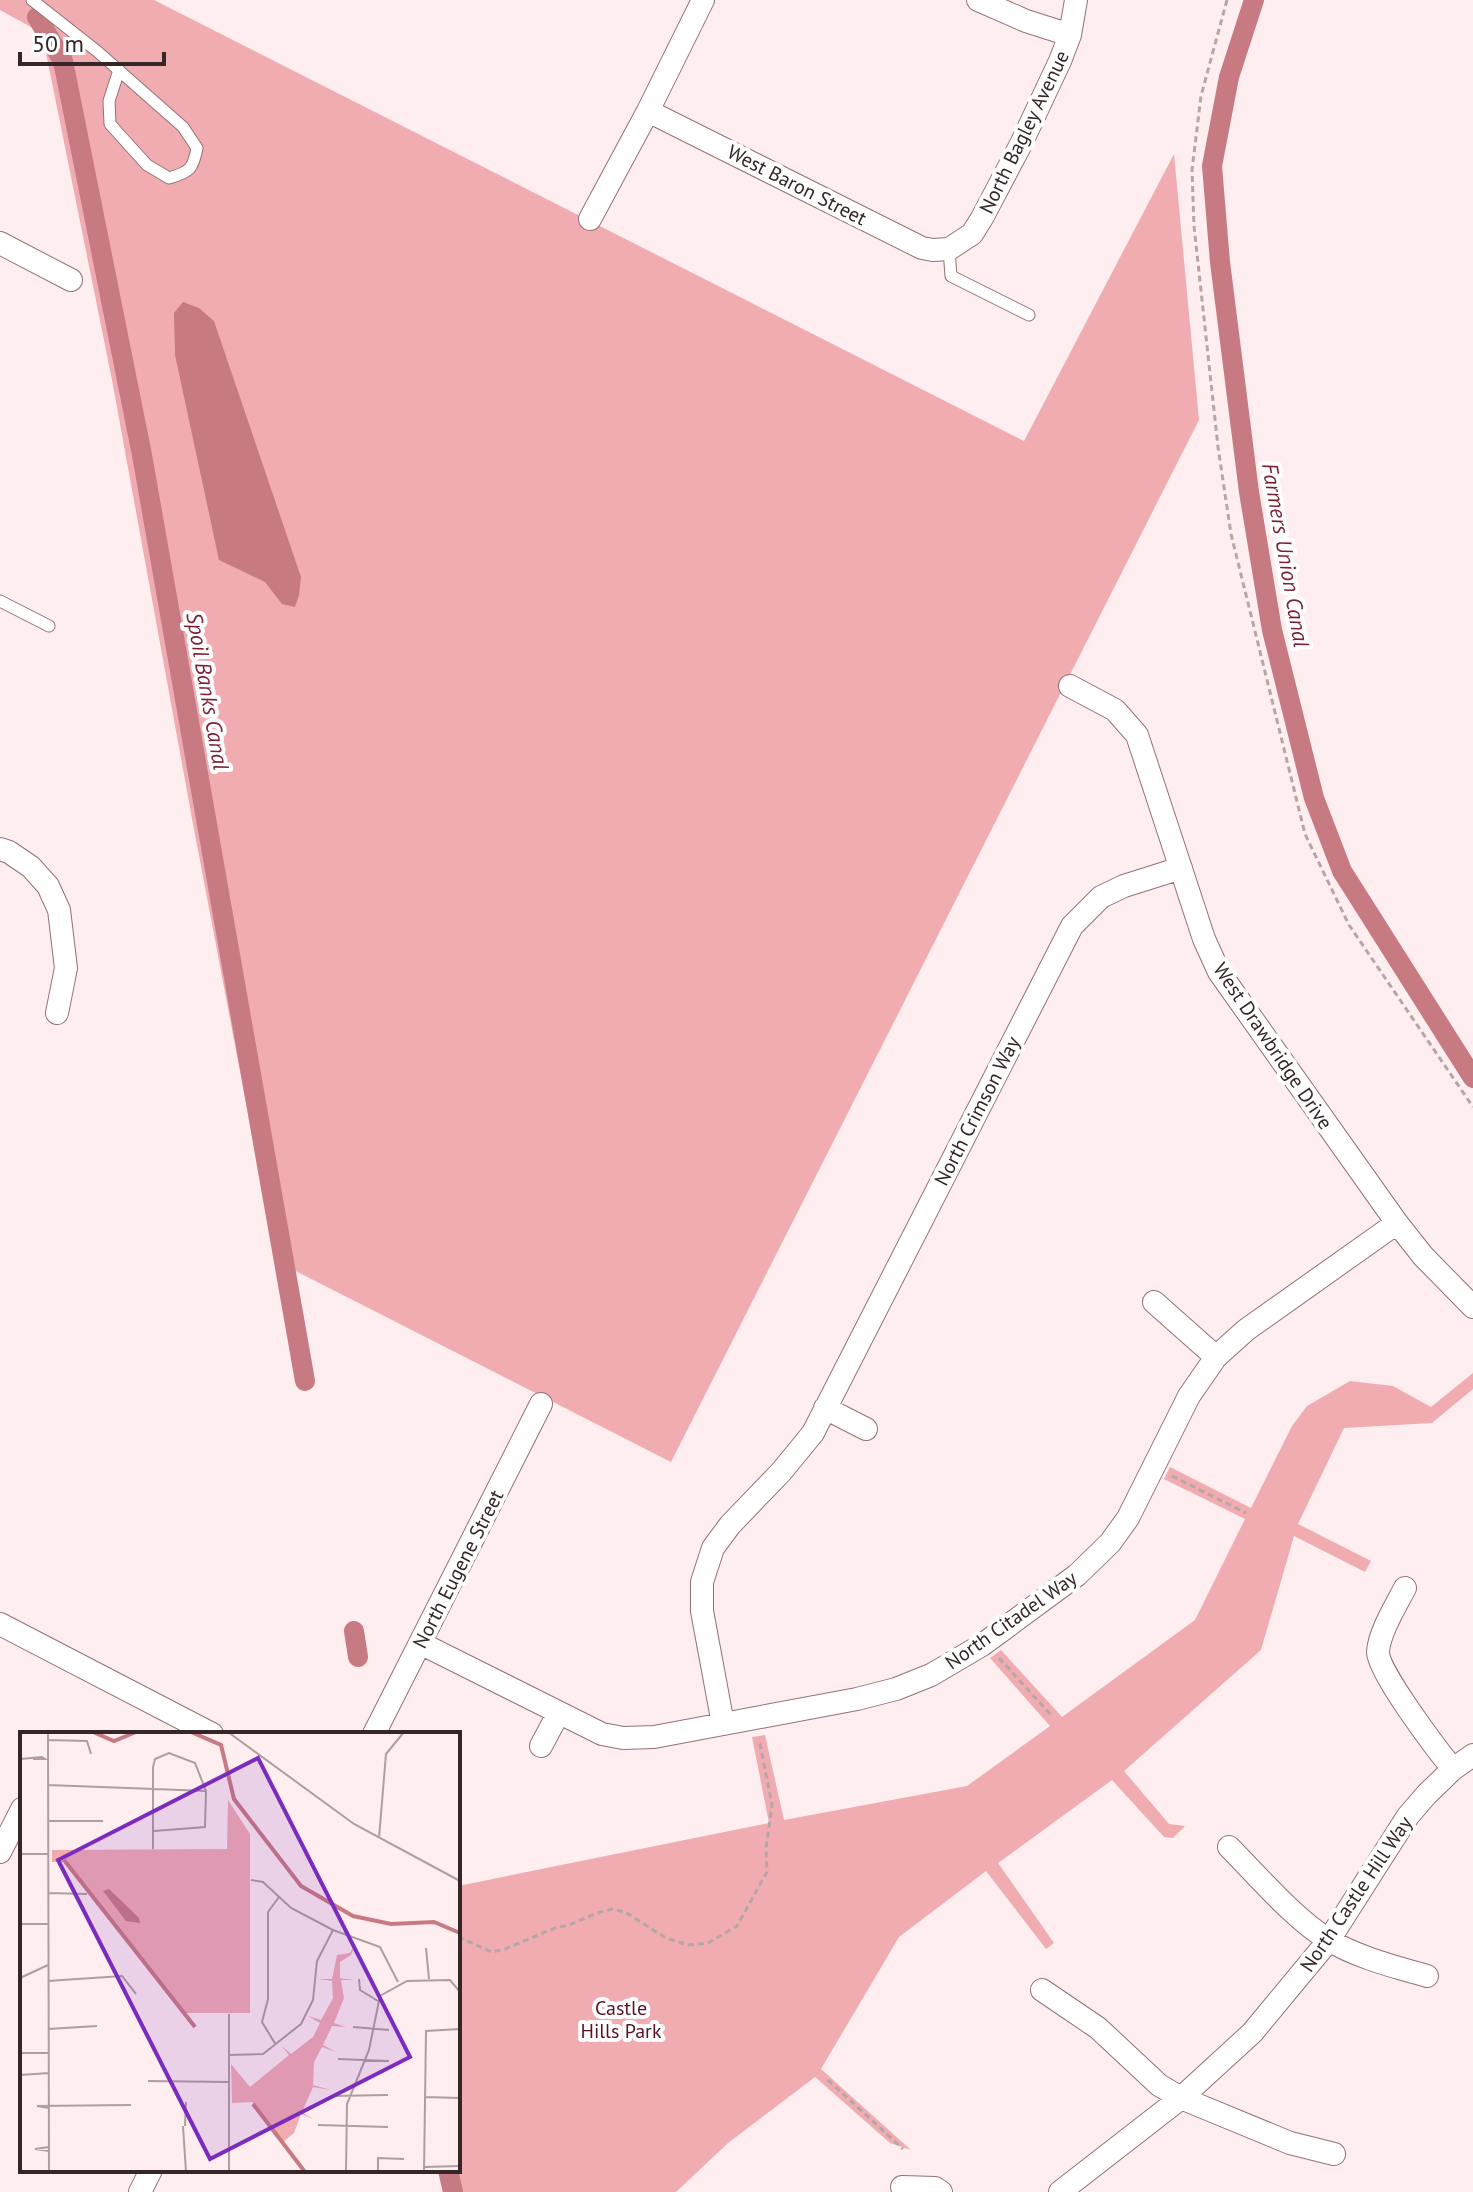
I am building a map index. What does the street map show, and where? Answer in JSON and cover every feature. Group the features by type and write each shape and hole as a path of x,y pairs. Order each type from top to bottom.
{"street":[{"path":"590,219 703,0"},
{"path":"978,0 1026,21 1070,35"},
{"name":"North Bagley Avenue","path":"949,249 972,234 1021,144 1070,35 1076,0"},
{"name":"West Baron Street","path":"648,111 922,248 949,249"},
{"path":"0,243 71,280"},
{"name":"West Drawbridge Drive","path":"1070,686 1115,710 1137,735 1204,939 1219,972 1397,1223 1423,1256 1473,1307"},
{"path":"0,849 31,867 48,886 59,910 66,968 57,1013"},
{"name":"North Crimson Way","path":"723,1724 702,1611 702,1582 713,1548 813,1433 1072,926 1101,897 1124,886 1181,868"},
{"name":"North Citadel Way","path":"420,1643 558,1714 602,1734 623,1738 654,1737 857,1699 896,1689 931,1675 982,1645 1065,1584 1110,1543 1128,1518 1189,1396 1216,1357 1246,1330 1397,1223"},
{"path":"1154,1302 1216,1357"},
{"name":"North Eugene Street","path":"375,1732 541,1404"},
{"path":"825,1408 866,1429"},
{"path":"1405,1588 1382,1637 1378,1654 1384,1671 1453,1769"},
{"path":"0,1624 208,1732"},
{"path":"541,1746 558,1714"},
{"name":"North Castle Hill Way","path":"1060,2192 1181,2098 1252,2033 1329,1940 1408,1816 1453,1769 1473,1755"},
{"path":"10,1844 20,1815"},
{"path":"1229,1847 1301,1919 1329,1940 1385,1964 1427,1976"},
{"path":"1042,1990 1098,2028 1159,2085 1181,2098 1290,2143 1334,2154"},
{"path":"140,2192 150,2172"},
{"path":"902,2187 935,2188 941,2192"}],"lane":[{"path":"32,0 119,70 183,127 197,148 194,165 183,174 169,178 147,165 110,124 109,101 119,70"},
{"path":"949,249 951,276 1029,315"},
{"path":"0,601 49,626"}],"path":[{"path":"1227,0 1201,96 1192,170 1194,226 1218,447 1231,534 1305,834 1349,925 1473,1107"},
{"path":"1165,1472 1246,1513"},
{"path":"993,1652 1052,1716"},
{"path":"460,1938 492,1952 612,1909 625,1912 666,1938 688,1945 708,1943 737,1926 767,1872 766,1848 772,1805 758,1731"},
{"path":"828,2080 903,2149"}],"green space":[{"path":"0,0 154,0 1024,441 1174,154 1199,420 671,1462 276,1261 112,380 42,33 0,10"},
{"name":"Castle Hills Park","path":"1473,1373 1473,1389 1432,1423 1344,1428 1298,1524 1371,1561 1365,1572 1294,1536 1261,1650 1124,1771 1169,1824 1185,1826 1173,1838 1164,1837 1112,1780 998,1863 1054,1943 1046,1949 986,1871 899,1937 821,2069 911,2150 890,2143 815,2077 728,2143 676,2192 456,2192 451,2172 460,2172 460,1886 769,1823 752,1737 765,1735 784,1820 967,1786 1050,1726 990,1658 1001,1650 1062,1717 1195,1620 1245,1519 1164,1479 1170,1467 1251,1508 1292,1426 1307,1406 1350,1381 1393,1386 1431,1407"}],"shaded area":[{"path":"183,302 199,308 214,321 301,577 295,607 282,604 265,582 219,560 175,355 174,313"}],"waterway":[{"name":"Farmers Union Canal","path":"1254,0 1229,77 1212,166 1220,262 1249,492 1272,630 1314,798 1342,871 1473,1078"},
{"name":"Spoil Banks Canal","path":"37,17 63,61 142,455 305,1381"},
{"name":"Spoil Banks Canal","path":"354,1631 358,1657"},
{"name":"Spoil Banks Canal","path":"448,2172 453,2192"}]}
